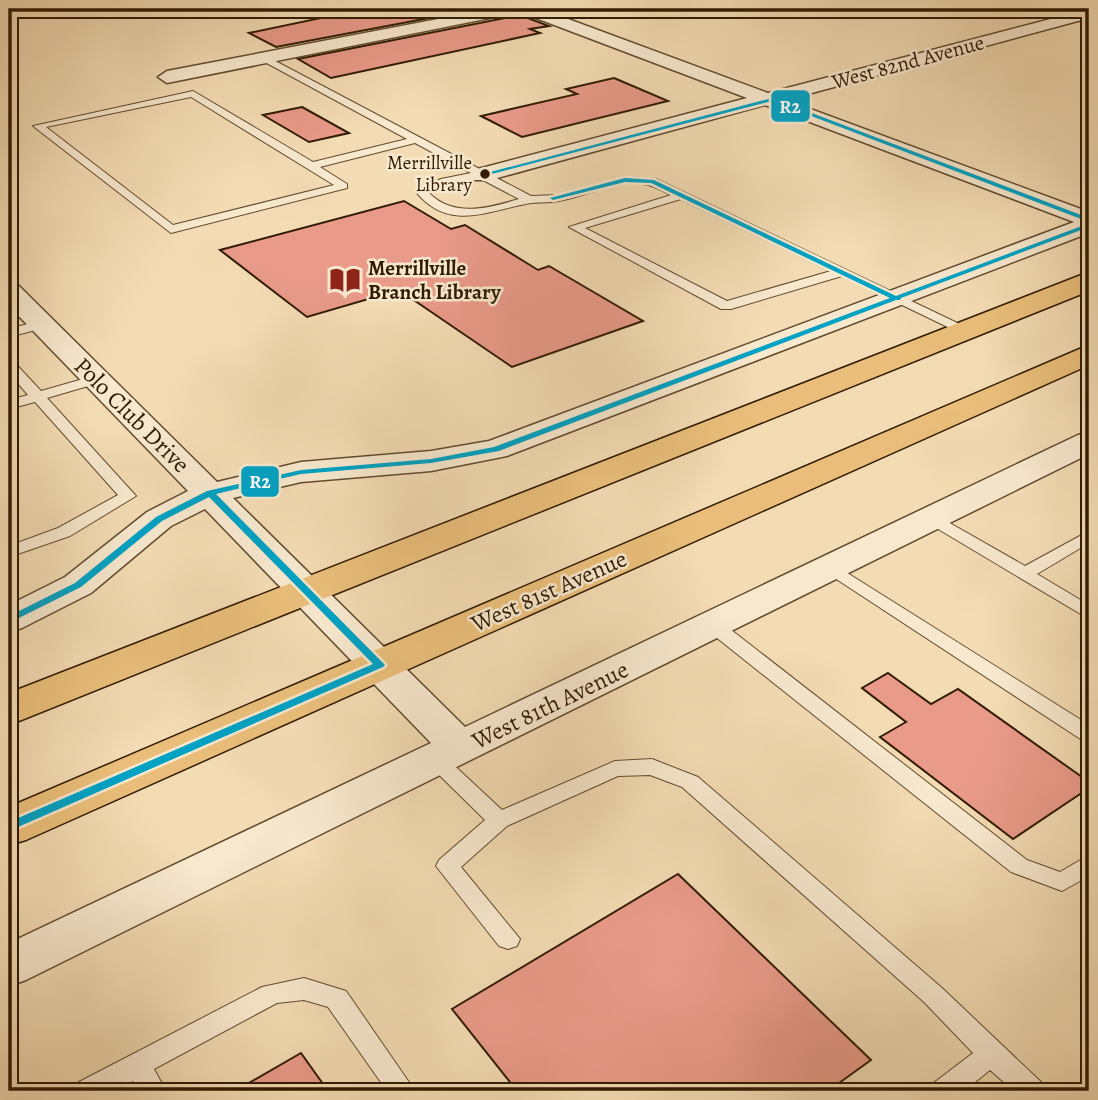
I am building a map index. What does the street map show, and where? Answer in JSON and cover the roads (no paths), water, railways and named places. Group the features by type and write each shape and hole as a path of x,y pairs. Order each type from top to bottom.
{"main road":[{"path":"9,710 1089,281"},
{"name":"West 81st Avenue","path":"9,827 1089,354"}],"street":[{"path":"167,77 514,9"},
{"path":"526,9 772,99 1089,222"},
{"name":"West 82nd Avenue","path":"482,175 1089,13"},
{"path":"9,620 78,585 159,519 210,493 301,472 431,461 496,449 898,299 1089,222"},
{"name":"Polo Club Drive","path":"9,290 380,666 448,754"},
{"name":"West 81th Avenue","path":"9,966 833,569 1089,442"}],"lane":[{"path":"264,58 529,200"},
{"path":"167,77 343,186 171,229 38,126 193,94"},
{"path":"312,166 416,140"},
{"path":"482,175 445,181 422,192 443,208 457,213 476,213 529,200 559,198 635,179 652,181 965,330"},
{"path":"682,195 575,227 726,306 842,272"},
{"path":"9,333 42,324"},
{"path":"9,365 128,496 64,532 9,552"},
{"path":"9,405 97,379"},
{"path":"934,519 1089,614"},
{"path":"1024,574 1089,536"},
{"path":"833,569 1089,735"},
{"path":"714,626 1019,866 1062,882 1089,864"},
{"path":"448,754 499,820"},
{"path":"508,939 447,866 499,820 615,769 652,767 690,782 933,995 1032,1091"},
{"path":"88,1091 271,994 298,987 321,990 337,999 402,1091"},
{"path":"944,1091 991,1054"},
{"path":"138,1065 153,1091"}],"place":[{"name":"Merrillville Library","path":"485,174"},
{"name":"Merrillville Branch Library","path":"345,280"}]}
